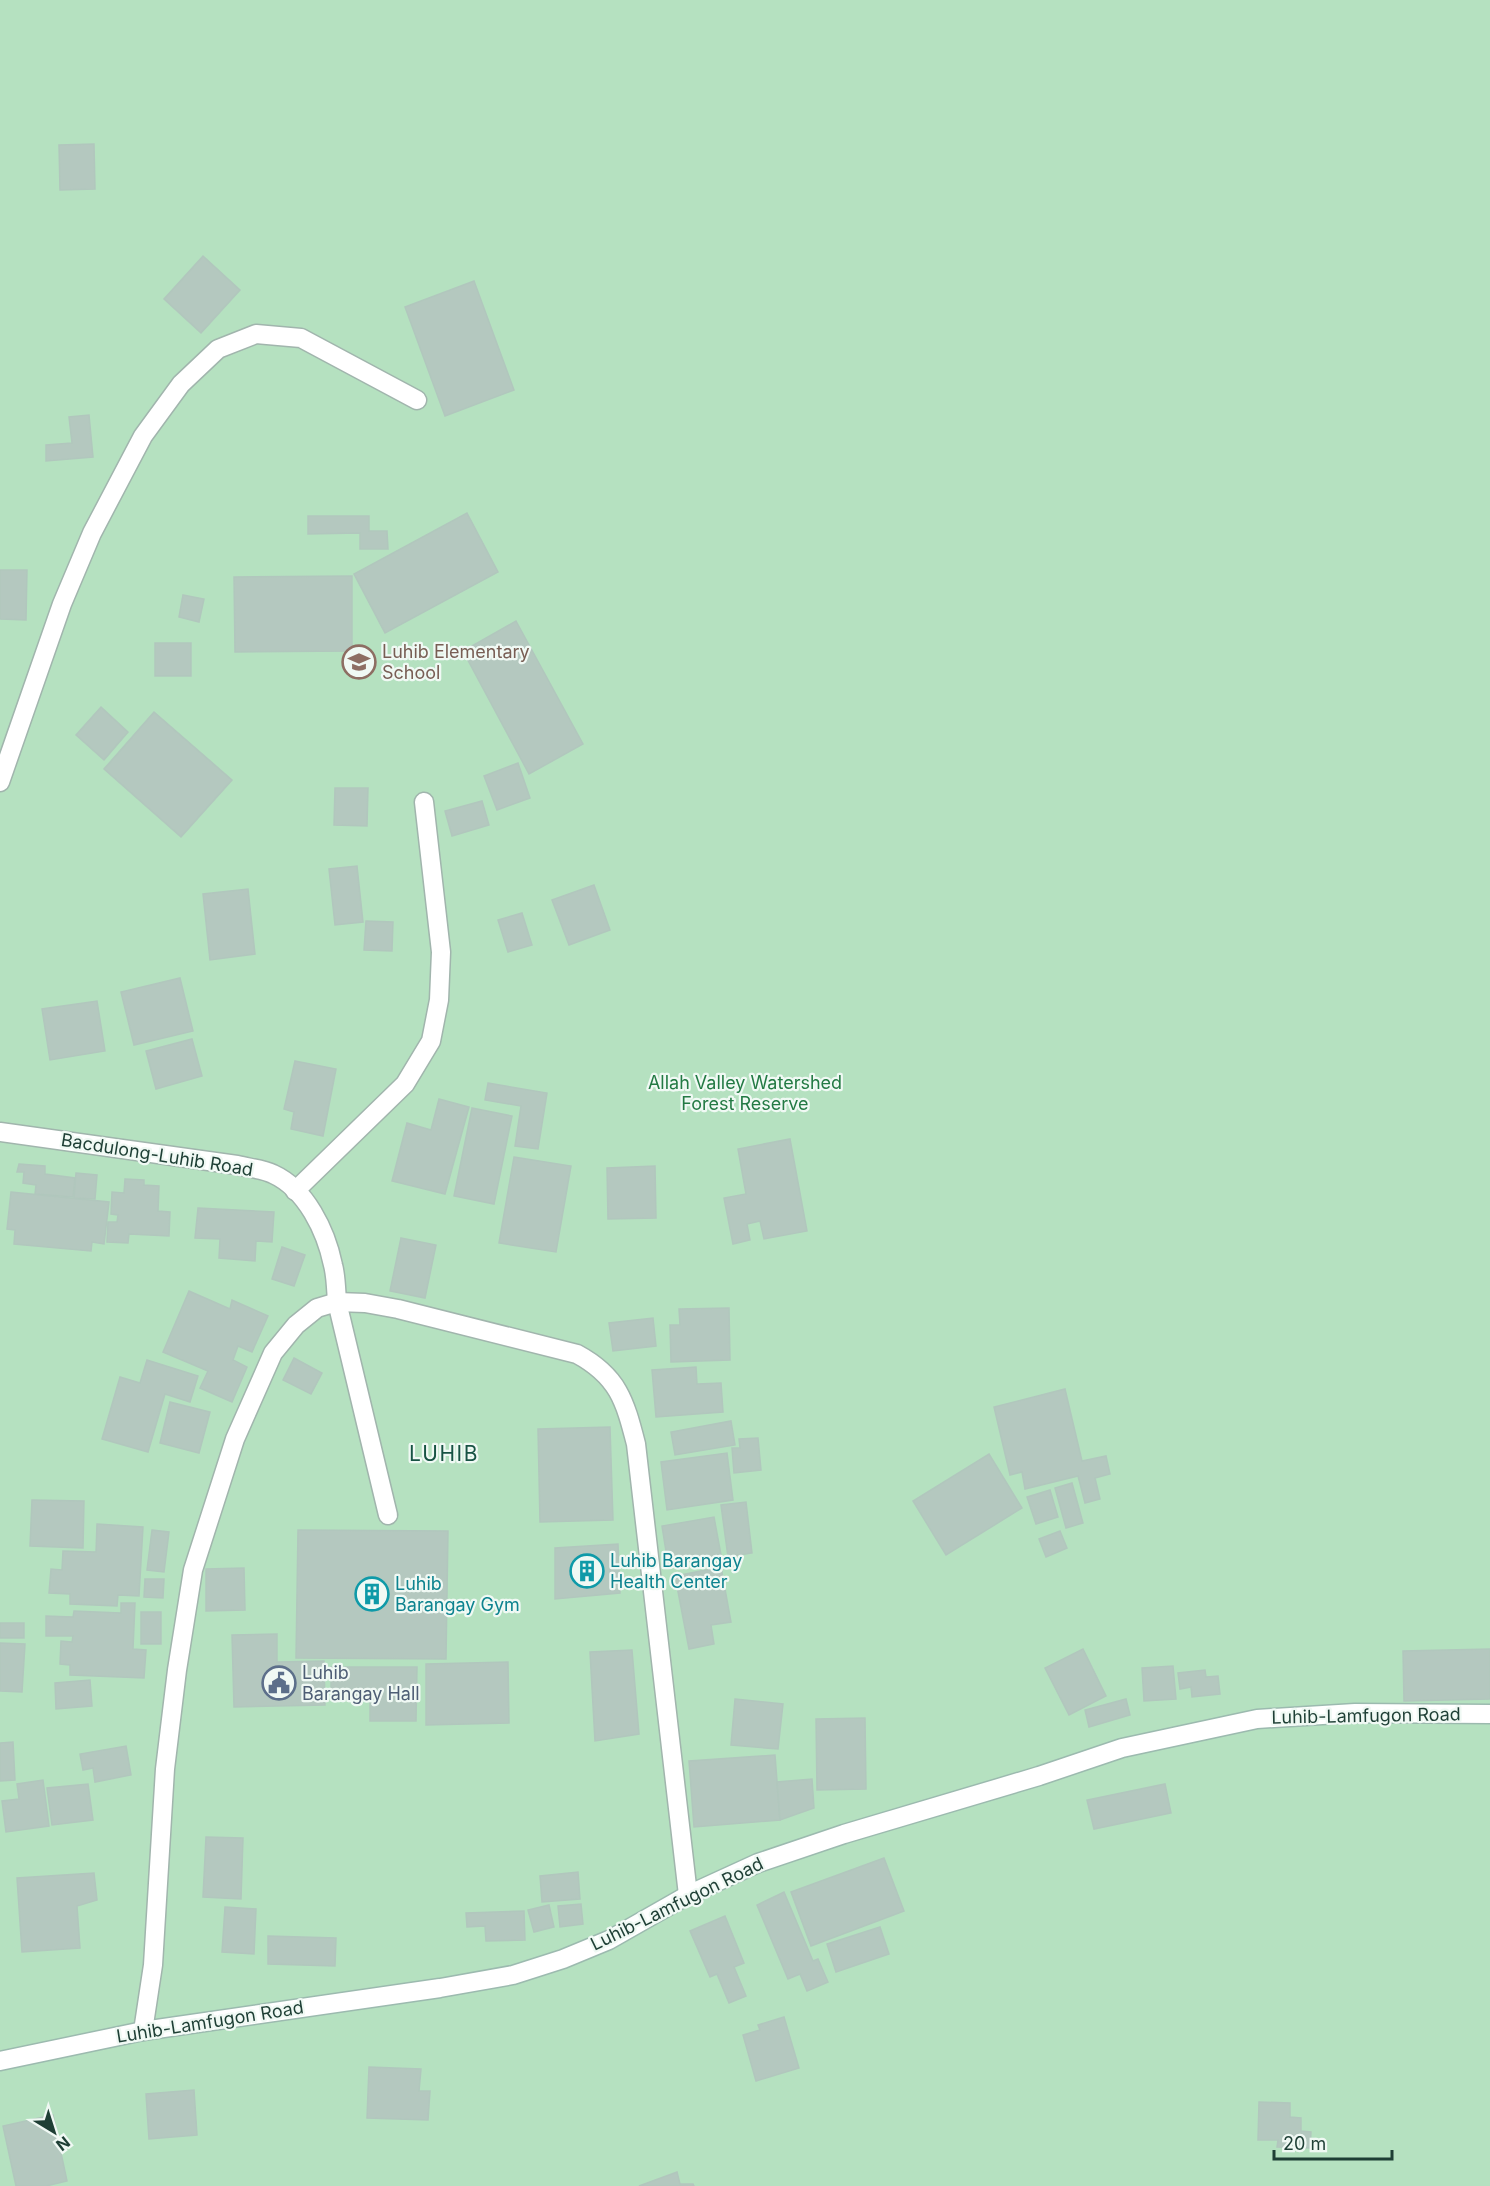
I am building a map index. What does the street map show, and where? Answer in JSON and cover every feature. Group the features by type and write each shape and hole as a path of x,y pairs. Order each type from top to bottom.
{"street":[{"path":"0,782 62,604 92,533 143,436 181,384 218,349 256,334 302,338 417,399"},
{"path":"296,1191 405,1084 431,1041 439,1000 441,952 424,802"},
{"name":"Bacdulong-Luhib Road","path":"0,1132 237,1165 273,1174 296,1191 326,1238 334,1266 337,1302 388,1515"},
{"path":"143,2031 153,1965 165,1769 177,1670 193,1570 235,1439 273,1353 296,1325 317,1308 337,1302 365,1303 398,1309 577,1354 597,1365 614,1384 627,1410 636,1444 688,1895"},
{"name":"Luhib-Lamfugon Road","path":"0,2061 143,2031 440,1989 513,1975 563,1959 609,1940 688,1895 758,1863 1122,1748 1257,1719 1355,1713 1490,1714"}],"green space":[{"name":"Allah Valley Watershed Forest Reserve","path":"0,0 1490,0 1490,2186 0,2186"}],"building":[{"path":"94,144 95,189 60,190 59,145"},
{"path":"203,256 240,290 201,333 164,299"},
{"path":"474,281 514,390 445,416 405,307"},
{"path":"89,415 93,457 46,461 46,445 72,443 69,417"},
{"path":"467,513 498,572 385,633 354,574"},
{"path":"308,516 369,516 369,531 387,531 388,549 360,549 360,533 308,534"},
{"path":"0,570 27,570 26,620 0,619"},
{"path":"352,576 352,651 235,652 234,577"},
{"path":"183,595 204,599 199,622 179,617"},
{"path":"516,621 583,744 529,774 463,651"},
{"path":"155,643 191,643 191,676 155,676"},
{"path":"101,707 128,732 104,760 76,735"},
{"path":"154,712 232,780 181,837 104,769"},
{"path":"518,763 530,798 497,810 484,776"},
{"path":"335,788 368,788 367,826 334,825"},
{"path":"482,801 489,825 452,836 445,811"},
{"path":"357,866 363,922 335,925 329,869"},
{"path":"594,885 610,930 569,945 552,900"},
{"path":"248,889 255,954 210,960 203,894"},
{"path":"522,913 532,945 508,952 498,920"},
{"path":"366,921 393,922 392,951 364,950"},
{"path":"180,978 193,1031 134,1045 121,992"},
{"path":"97,1001 105,1051 50,1060 42,1009"},
{"path":"192,1039 202,1076 156,1089 146,1051"},
{"path":"295,1061 336,1069 323,1136 291,1129 294,1112 284,1109"},
{"path":"488,1083 547,1093 538,1149 515,1146 521,1106 485,1100"},
{"path":"439,1099 469,1107 445,1194 392,1181 407,1123 431,1130"},
{"path":"472,1108 512,1116 494,1204 454,1196"},
{"path":"790,1139 807,1231 764,1239 760,1221 747,1224 750,1240 733,1244 724,1198 746,1194 738,1149"},
{"path":"514,1157 571,1166 556,1252 499,1243"},
{"path":"19,1164 45,1166 45,1174 75,1178 73,1197 35,1194 36,1185 23,1183 24,1172 17,1172"},
{"path":"655,1166 656,1218 608,1219 607,1168"},
{"path":"76,1173 97,1175 95,1199 74,1198"},
{"path":"125,1179 144,1180 144,1185 159,1186 158,1211 170,1212 169,1236 129,1234 128,1243 107,1242 108,1222 117,1222 118,1215 111,1214 112,1192 124,1193"},
{"path":"11,1192 109,1202 104,1244 92,1242 91,1251 14,1244 15,1230 7,1229"},
{"path":"198,1208 274,1212 272,1242 256,1241 255,1261 219,1258 220,1239 195,1238"},
{"path":"401,1238 436,1245 425,1298 390,1291"},
{"path":"282,1247 305,1255 294,1286 272,1279"},
{"path":"189,1291 230,1309 232,1300 268,1316 252,1352 238,1346 233,1360 247,1367 232,1402 200,1388 208,1371 163,1352"},
{"path":"729,1308 730,1360 671,1362 670,1325 680,1325 679,1309"},
{"path":"653,1318 656,1346 613,1351 609,1323"},
{"path":"294,1358 322,1373 311,1394 283,1380"},
{"path":"147,1360 198,1376 190,1402 165,1394 148,1452 102,1439 120,1377 140,1383"},
{"path":"696,1367 697,1384 721,1383 723,1412 656,1417 652,1370"},
{"path":"1065,1389 1082,1461 1106,1456 1110,1474 1095,1478 1100,1499 1085,1503 1078,1476 1025,1489 1022,1472 1010,1475 994,1407"},
{"path":"170,1402 210,1412 199,1453 160,1443"},
{"path":"731,1421 735,1445 675,1455 671,1432"},
{"path":"610,1427 613,1520 540,1522 538,1429"},
{"path":"758,1438 761,1470 734,1473 732,1448 740,1448 739,1439"},
{"path":"727,1453 733,1500 667,1510 661,1462"},
{"path":"989,1454 1022,1508 946,1555 913,1501"},
{"path":"1072,1483 1083,1523 1066,1528 1055,1488"},
{"path":"1050,1490 1058,1517 1036,1524 1027,1497"},
{"path":"32,1500 84,1501 83,1548 30,1546"},
{"path":"746,1502 752,1553 728,1557 721,1505"},
{"path":"714,1517 721,1555 668,1564 662,1526"},
{"path":"97,1524 143,1527 139,1596 118,1595 117,1606 70,1604 70,1594 49,1593 51,1569 62,1570 63,1551 96,1552"},
{"path":"152,1530 169,1532 164,1572 147,1570"},
{"name":"Luhib Barangay Gym","path":"298,1530 448,1531 446,1659 296,1658"},
{"path":"1060,1531 1067,1548 1046,1557 1039,1539"},
{"name":"Luhib Barangay Health Center","path":"618,1544 620,1593 555,1599 555,1548"},
{"path":"721,1567 731,1622 711,1625 714,1644 689,1649 675,1576"},
{"path":"244,1568 245,1610 206,1611 206,1569"},
{"path":"145,1579 164,1579 163,1598 144,1597"},
{"path":"121,1603 135,1603 133,1649 146,1650 144,1678 70,1675 70,1665 60,1664 61,1641 72,1642 73,1636 46,1636 46,1616 73,1617 74,1611 121,1613"},
{"path":"141,1612 161,1612 161,1644 141,1644"},
{"path":"0,1623 24,1623 24,1638 0,1638"},
{"name":"Luhib Barangay Hall","path":"277,1634 277,1662 324,1661 325,1705 234,1707 232,1635"},
{"path":"0,1643 25,1644 22,1692 0,1691"},
{"path":"1083,1649 1106,1696 1069,1715 1045,1668"},
{"path":"1490,1649 1490,1699 1404,1701 1403,1651"},
{"path":"632,1650 639,1734 595,1741 590,1652"},
{"path":"508,1662 509,1723 426,1725 426,1664"},
{"path":"1173,1666 1176,1699 1144,1701 1142,1668"},
{"path":"331,1667 417,1667 416,1721 370,1721 370,1700 345,1700 345,1693 331,1693"},
{"path":"1205,1670 1206,1677 1218,1676 1220,1694 1192,1697 1191,1687 1180,1689 1178,1673"},
{"path":"90,1680 92,1706 56,1709 55,1683"},
{"path":"735,1699 783,1704 778,1749 731,1745"},
{"path":"1126,1699 1130,1715 1089,1727 1085,1710"},
{"path":"865,1718 866,1789 817,1790 816,1719"},
{"path":"13,1742 15,1780 0,1781 0,1743"},
{"path":"126,1746 131,1775 95,1782 93,1768 83,1770 80,1754"},
{"path":"775,1755 780,1820 694,1827 689,1761"},
{"path":"812,1779 814,1808 780,1820 777,1782"},
{"path":"43,1780 49,1826 6,1832 2,1801 19,1799 17,1784"},
{"path":"88,1784 93,1820 52,1825 47,1788"},
{"path":"1165,1784 1171,1813 1094,1829 1087,1800"},
{"path":"206,1837 243,1838 241,1899 203,1897"},
{"path":"884,1858 904,1911 811,1946 791,1892"},
{"path":"578,1872 580,1899 542,1902 540,1876"},
{"path":"94,1873 97,1900 77,1906 80,1948 22,1952 17,1878"},
{"path":"784,1892 813,1961 818,1959 828,1982 807,1991 800,1974 788,1979 757,1905"},
{"path":"581,1904 583,1924 560,1927 558,1906"},
{"path":"549,1905 554,1927 534,1932 528,1910"},
{"path":"225,1907 256,1909 254,1954 222,1952"},
{"path":"524,1911 525,1940 486,1941 485,1926 467,1927 466,1913"},
{"path":"725,1916 744,1963 734,1967 746,1996 729,2003 717,1974 710,1977 690,1931"},
{"path":"880,1927 889,1954 836,1972 827,1944"},
{"path":"268,1936 336,1938 335,1966 268,1964"},
{"path":"784,2017 799,2068 756,2081 743,2035 760,2030 758,2025"},
{"path":"369,2067 421,2069 419,2091 430,2091 428,2120 367,2118"},
{"path":"194,2090 197,2135 149,2139 146,2094"},
{"path":"1259,2102 1290,2103 1290,2117 1301,2118 1301,2131 1311,2132 1310,2148 1277,2147 1278,2140 1258,2140"},
{"path":"53,2115 67,2181 46,2186 16,2186 3,2126"},
{"path":"677,2172 680,2184 693,2184 694,2186 639,2186"}],"place":[{"name":"Luhib Elementary School","path":"359,662"},
{"name":"Luhib Barangay Health Center","path":"587,1571"},
{"name":"Luhib Barangay Gym","path":"372,1594"},
{"name":"Luhib Barangay Hall","path":"279,1683"}],"district":[{"name":"LUHIB","path":"444,1454"}]}
